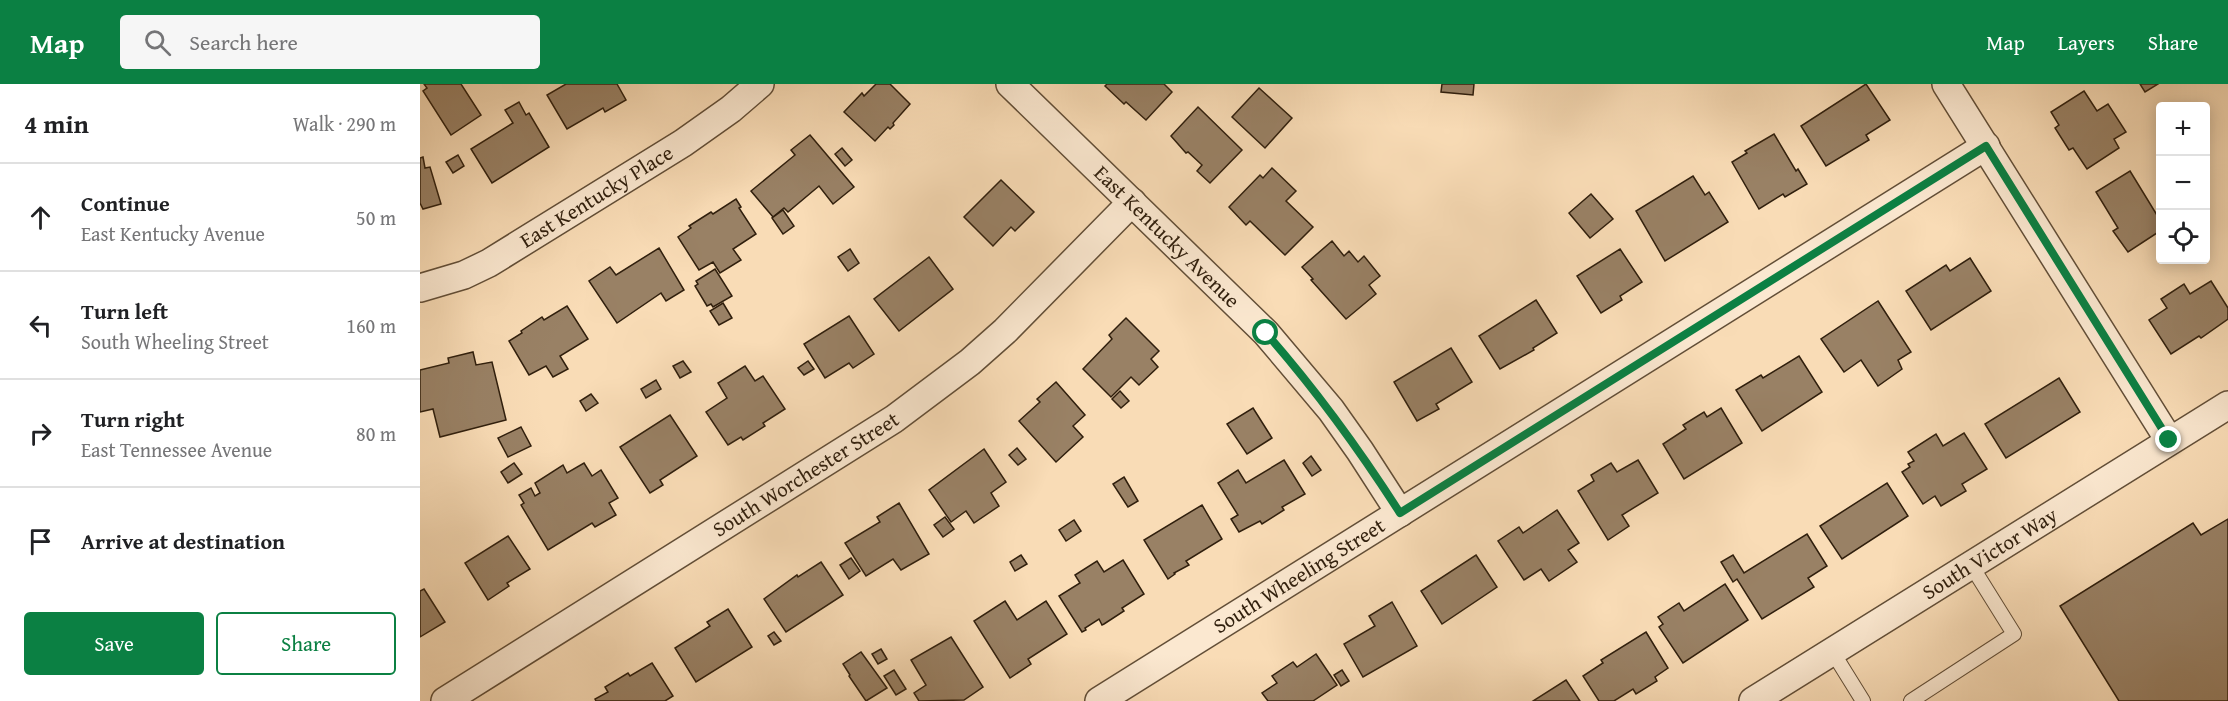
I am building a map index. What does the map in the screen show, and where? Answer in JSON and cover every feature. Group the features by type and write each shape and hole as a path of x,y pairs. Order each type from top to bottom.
{"street":[{"name":"East Kentucky Place","path":"420,288 464,275 489,263 683,143 731,109 760,84"},
{"name":"East Kentucky Avenue","path":"1010,84 1231,297 1299,370 1360,451 1400,513"},
{"path":"1946,84 2169,440"},
{"name":"South Wheeling Street","path":"1100,701 1986,146"},
{"name":"South Worchester Street","path":"445,701 894,420 932,392 1005,331 1132,202"},
{"name":"South Victor Way","path":"1752,701 2228,405"}],"lane":[{"path":"1911,701 2014,634 1971,565"},
{"path":"1832,651 1863,701"}],"building":[{"path":"424,84 461,84 481,115 451,135 423,91 427,88"},
{"path":"566,84 617,84 626,100 605,112 603,108 567,129 547,95"},
{"path":"876,84 890,84 910,104 893,123 894,125 890,129 888,127 875,141 844,112 862,93 864,96"},
{"path":"1107,84 1164,84 1172,92 1146,120 1126,102 1124,104 1105,86"},
{"path":"1442,84 1474,84 1473,95 1441,92"},
{"path":"1866,84 1890,120 1866,135 1869,140 1826,166 1801,126"},
{"path":"2140,84 2158,84 2145,92"},
{"path":"1259,88 1292,118 1265,148 1232,117"},
{"path":"2084,91 2097,111 2108,104 2126,132 2114,139 2119,148 2087,169 2073,148 2069,150 2055,128 2059,125 2051,112"},
{"path":"519,102 526,115 529,113 549,147 492,183 471,149 513,123 505,110"},
{"path":"1198,107 1242,150 1210,183 1197,171 1202,165 1188,152 1186,153 1171,136"},
{"path":"1774,134 1796,171 1798,169 1807,184 1785,197 1783,194 1759,209 1732,162 1747,153 1745,151"},
{"path":"810,135 854,187 833,204 819,186 788,212 784,208 773,217 751,191 795,155 791,150"},
{"path":"842,148 852,160 845,166 835,154"},
{"path":"458,155 464,166 453,173 446,162"},
{"path":"423,157 425,168 430,167 441,204 423,209 420,203 420,158"},
{"path":"1272,168 1296,191 1286,201 1313,227 1285,255 1250,221 1246,225 1229,207 1260,175 1263,178"},
{"path":"2130,171 2156,213 2156,234 2128,252 2113,231 2118,228 2096,192"},
{"path":"1693,176 1705,195 1709,192 1728,222 1665,261 1636,211"},
{"path":"1001,180 1034,212 1015,231 1011,227 993,246 964,217"},
{"path":"1591,194 1613,219 1590,238 1569,213"},
{"path":"736,199 741,207 739,208 756,234 733,249 741,260 720,273 713,262 699,270 678,237 691,228 689,226"},
{"path":"783,210 794,226 783,234 772,218"},
{"path":"1332,241 1344,256 1349,251 1358,262 1364,256 1380,276 1369,285 1376,294 1346,319 1302,267"},
{"path":"659,248 684,290 666,301 661,293 617,323 589,281 610,267 616,275"},
{"path":"850,249 859,263 848,271 838,257"},
{"path":"1620,249 1642,282 1620,296 1622,300 1601,313 1577,276"},
{"path":"929,257 953,289 899,331 874,299"},
{"path":"1970,258 1991,291 1931,330 1906,291 1946,265 1950,271"},
{"path":"715,269 732,296 713,307 711,304 707,306 695,286 698,284 696,281"},
{"path":"2211,281 2228,308 2228,319 2201,338 2199,336 2171,354 2149,320 2167,308 2161,299 2184,284 2190,294"},
{"path":"1536,300 1557,333 1533,348 1534,350 1500,369 1479,336"},
{"path":"1878,301 1911,352 1898,360 1902,369 1878,386 1861,360 1844,372 1821,339"},
{"path":"723,303 732,318 719,325 710,311"},
{"path":"567,306 588,339 560,356 568,369 553,377 546,366 529,375 509,341 542,317 544,320"},
{"path":"849,316 874,354 853,368 849,363 825,378 804,344"},
{"path":"1126,318 1159,351 1151,359 1158,367 1139,385 1131,377 1111,397 1083,369 1112,339 1109,335"},
{"path":"1451,348 1472,382 1436,404 1439,409 1417,421 1394,382"},
{"path":"473,352 476,365 492,362 506,420 440,437 433,409 420,412 420,370 449,363 448,358"},
{"path":"1799,356 1822,392 1762,431 1736,390 1761,375 1763,378"},
{"path":"683,361 691,372 680,378 673,366"},
{"path":"808,361 814,369 804,375 798,368"},
{"path":"745,366 755,381 763,376 785,409 763,423 765,426 743,440 741,437 728,445 706,412 727,398 718,383"},
{"path":"2059,378 2080,412 2006,458 1985,424"},
{"path":"656,380 661,389 646,398 641,389"},
{"path":"1056,382 1085,415 1073,426 1083,437 1056,462 1019,421 1040,402 1037,399"},
{"path":"1120,391 1129,401 1121,408 1112,399"},
{"path":"591,394 598,403 586,411 580,401"},
{"path":"1253,408 1272,438 1247,454 1227,424"},
{"path":"1721,408 1742,443 1684,479 1663,444 1686,429 1683,425 1704,412 1707,417"},
{"path":"670,415 697,456 660,480 663,485 650,493 620,447"},
{"path":"521,427 531,446 508,457 498,438"},
{"path":"1964,433 1987,469 1962,484 1966,491 1941,506 1935,496 1923,504 1902,472 1910,467 1908,464 1914,461 1908,452 1936,434 1943,446"},
{"path":"1017,448 1026,459 1018,465 1009,455"},
{"path":"984,449 1006,482 991,493 999,506 974,523 966,511 951,522 929,490"},
{"path":"1311,456 1321,470 1312,476 1303,463"},
{"path":"1284,460 1305,494 1282,507 1284,510 1262,524 1260,521 1239,532 1231,519 1238,515 1218,483 1238,470 1246,483"},
{"path":"1638,460 1658,493 1622,515 1629,526 1608,540 1578,491 1594,481 1591,475 1611,463 1617,472"},
{"path":"514,463 522,474 508,483 501,472"},
{"path":"584,463 592,476 601,470 618,498 609,503 616,515 595,527 592,523 548,550 521,505 524,503 519,495 531,488 535,496 540,493 535,483 563,465 567,473"},
{"path":"1124,477 1138,501 1128,507 1113,484"},
{"path":"1887,483 1908,516 1842,559 1820,526"},
{"path":"899,503 929,554 901,570 893,559 866,576 845,543 880,522 877,517"},
{"path":"1202,505 1222,539 1186,561 1189,565 1168,579 1144,540"},
{"path":"1557,510 1579,543 1568,550 1577,562 1549,581 1541,569 1524,580 1498,541 1519,527 1523,533"},
{"path":"945,517 954,529 943,537 934,525"},
{"path":"2228,519 2228,701 2119,701 2060,606 2193,523 2201,535"},
{"path":"1074,520 1081,531 1066,541 1059,530"},
{"path":"1807,534 1827,566 1808,578 1814,587 1762,619 1737,579 1733,582 1721,562 1733,555 1744,573"},
{"path":"508,536 530,569 507,583 509,586 488,600 465,563"},
{"path":"1021,555 1027,564 1015,571 1010,562"},
{"path":"1476,555 1497,587 1442,624 1421,591"},
{"path":"851,558 860,571 849,579 840,565"},
{"path":"1123,560 1144,594 1122,608 1124,611 1104,624 1102,625 1099,619 1082,632 1059,596 1080,583 1075,575 1097,561 1104,572"},
{"path":"821,562 843,595 786,632 764,599 797,575 798,577"},
{"path":"1725,584 1748,620 1683,663 1659,627 1663,624 1658,617 1679,603 1684,611"},
{"path":"424,589 445,622 420,637 420,591"},
{"path":"1005,601 1017,620 1046,601 1067,634 1028,659 1031,664 1010,678 974,621"},
{"path":"1392,602 1417,646 1363,677 1344,644 1375,626 1369,616"},
{"path":"728,609 752,647 696,682 675,648 710,626 707,622"},
{"path":"774,632 781,641 774,645 768,636"},
{"path":"1646,632 1668,668 1655,677 1657,681 1636,694 1633,689 1614,701 1599,701 1583,676 1603,663 1601,660"},
{"path":"951,637 983,687 964,700 919,701 914,693 926,685 911,660"},
{"path":"881,649 887,659 878,664 872,654"},
{"path":"861,652 887,688 866,701 843,664"},
{"path":"1316,654 1337,685 1313,701 1268,701 1262,693 1277,683 1272,676 1293,662 1297,667"},
{"path":"652,663 673,696 665,701 596,701 595,699 608,692 605,687 628,673 630,676"},
{"path":"894,670 906,689 896,695 884,676"},
{"path":"1342,670 1349,681 1341,686 1334,675"},
{"path":"1566,680 1580,701 1533,701"}],"route":[{"path":"1266,333 1331,410 1400,513 1986,146 2169,440"}]}
